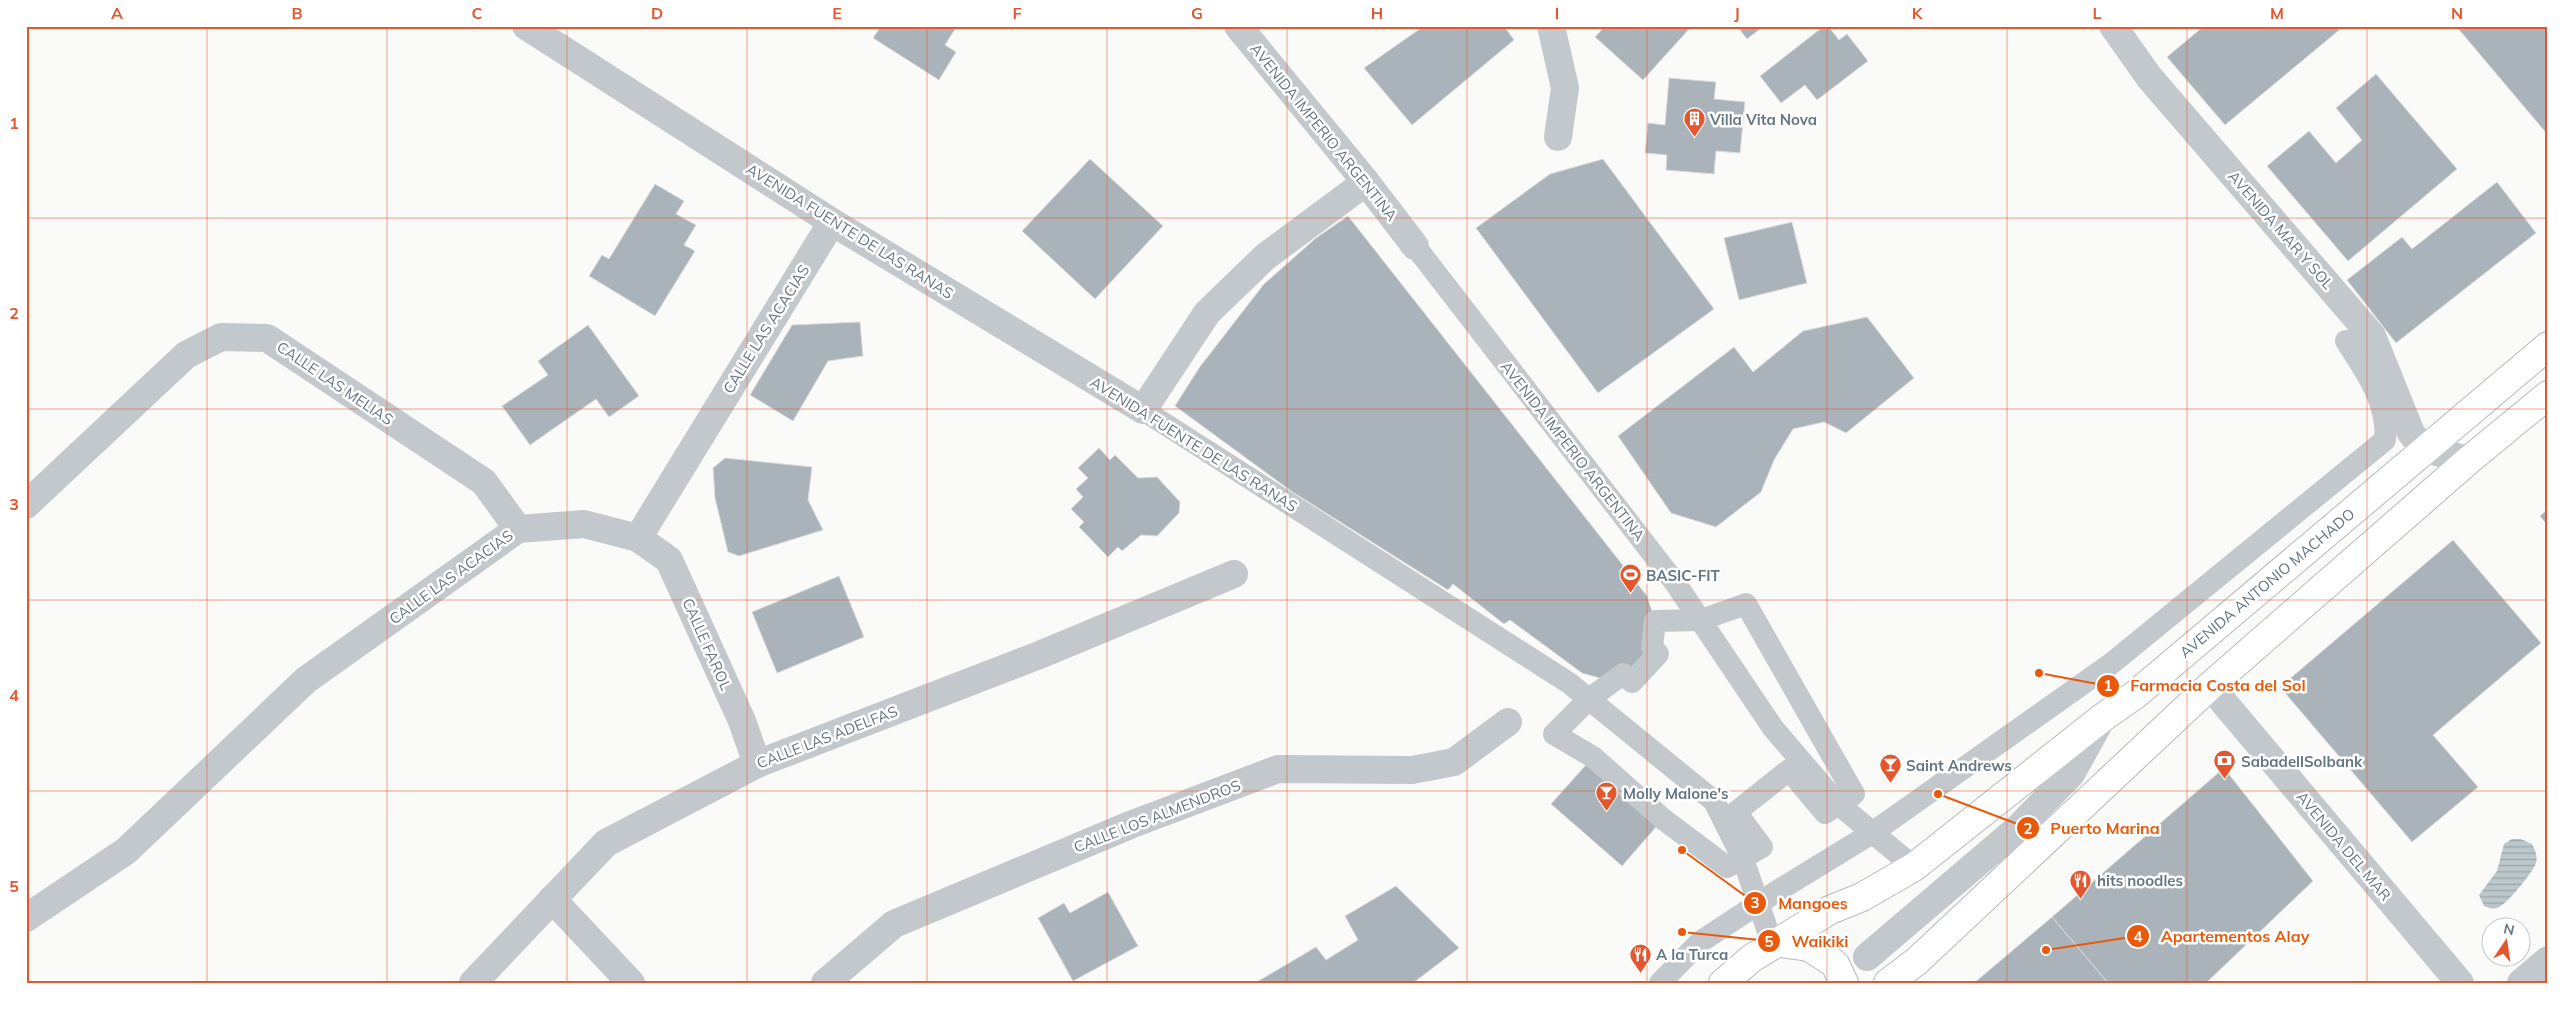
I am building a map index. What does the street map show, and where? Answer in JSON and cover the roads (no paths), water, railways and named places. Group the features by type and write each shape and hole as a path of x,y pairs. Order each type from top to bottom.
{"main road":[{"name":"AVENIDA ANTONIO MACHADO","path":"1723,983 1752,958 1830,910 1862,897 1914,867 2102,718 2136,695 2424,449 2548,346"},
{"path":"1888,983 1917,961 2210,686 2469,460 2548,395"},
{"path":"1777,944 1809,947 1835,964 1844,983"}],"street":[{"name":"AVENIDA FUENTE DE LAS RANAS","path":"526,26 832,222 1143,410 1569,682 1714,801 1743,859 1758,903 1777,944"},
{"name":"AVENIDA IMPERIO ARGENTINA","path":"1238,26 1366,182 1676,584 1773,728 1837,803 1914,867"},
{"path":"1551,26 1565,88 1558,137"},
{"name":"AVENIDA MAR Y SOL","path":"2113,26 2149,77 2372,336 2411,433 2424,449"},
{"path":"1143,410 1208,313 1265,257 1366,182"},
{"name":"CALLE LAS ACACIAS","path":"26,918 126,851 306,680 518,529 584,524 638,538 832,222"},
{"name":"CALLE LAS MELIAS","path":"26,505 186,355 221,337 267,338 484,482 518,529"},
{"path":"1660,983 1700,942 1758,903 1872,833 2112,663 2385,440 2387,424 2370,378 2346,341"},
{"path":"2424,449 2469,460"},
{"name":"CALLE FAROL","path":"638,538 669,560 742,720 757,764"},
{"name":"CALLE LAS ADELFAS","path":"473,983 606,843 757,764 1037,656 1234,574"},
{"path":"1746,604 1854,794 1825,812 1789,770 1736,812 1762,848 1727,867 1663,820 1592,757 1554,734 1589,699 1623,674 1632,682 1658,654 1652,647 1655,621 1701,620 1746,604"},
{"name":"AVENIDA DEL MAR","path":"2210,686 2460,983"},
{"path":"1867,957 2016,830 2071,774 2102,718"},
{"name":"CALLE LOS ALMENDROS","path":"825,983 894,924 1130,825 1278,769 1412,770 1454,762 1508,722"},
{"path":"552,899 631,983"},
{"path":"2521,983 2548,960"}],"place":[{"name":"Villa Vita Nova","path":"1694,138"},
{"name":"BASIC-FIT","path":"1630,594"},
{"name":"Farmacia Costa del Sol","path":"2039,673"},
{"name":"SabadellSolbank","path":"2225,780"},
{"name":"Saint Andrews","path":"1890,784"},
{"name":"Puerto Marina","path":"1938,794"},
{"name":"Molly Malone's","path":"1607,812"},
{"name":"Mangoes","path":"1682,850"},
{"name":"hits noodles","path":"2081,899"},
{"name":"Waikiki","path":"1682,932"},
{"name":"Apartementos Alay","path":"2046,950"},
{"name":"A la Turca","path":"1640,973"}]}
